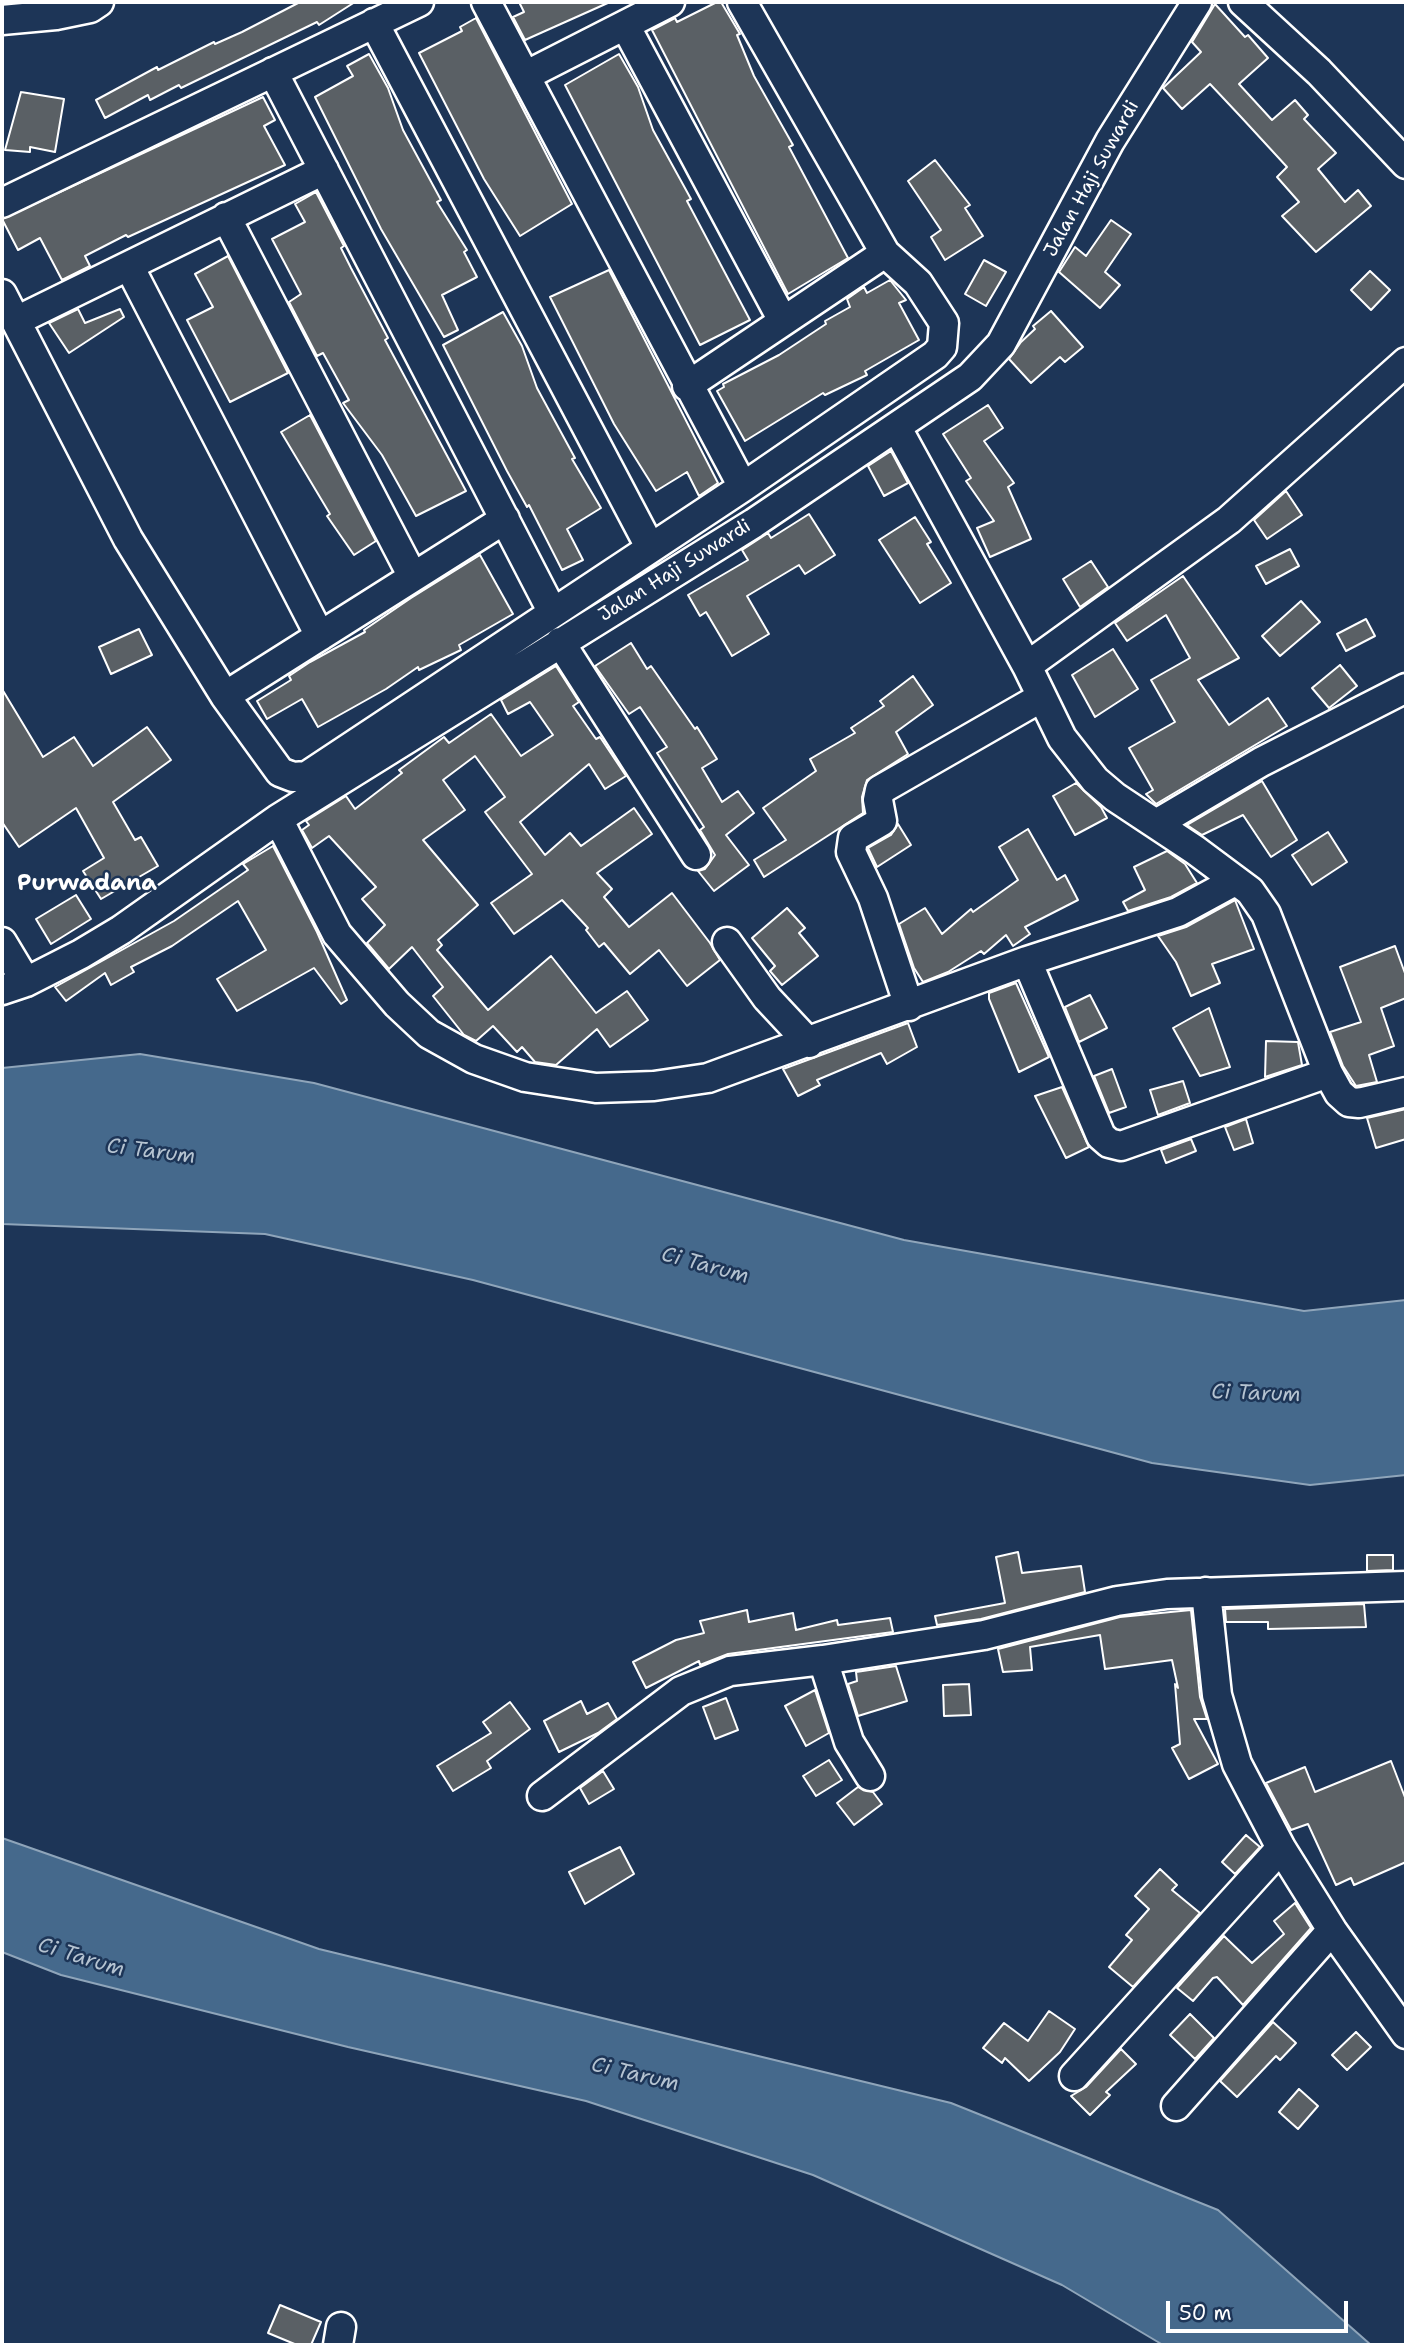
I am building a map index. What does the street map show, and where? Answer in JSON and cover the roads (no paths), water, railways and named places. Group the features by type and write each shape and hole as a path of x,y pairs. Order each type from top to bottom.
{"street":[{"path":"2,20 55,8 89,8 99,2"},
{"path":"2,203 419,2"},
{"path":"486,2 687,386 743,487"},
{"path":"525,76 670,2"},
{"path":"2,294 128,539 225,696 280,772 293,777 307,776 552,611 743,487 935,355 942,347 944,323 918,283 885,253 742,2"},
{"name":"Jalan Haji Suwardi","path":"14,986 81,954 121,930 278,819 754,523 970,377 1001,344 1110,141 1197,2"},
{"path":"1243,2 1319,72 1406,164"},
{"path":"374,23 650,547"},
{"path":"625,25 783,321"},
{"path":"273,72 552,611"},
{"path":"16,321 324,170"},
{"path":"226,217 413,577"},
{"path":"687,386 885,253"},
{"path":"129,266 320,636"},
{"path":"1027,666 1229,520 1406,362"},
{"path":"897,428 1027,666 1062,738 1095,780 1250,891 1266,914 1328,1073 1349,1102 1359,1103 1406,1092"},
{"path":"225,696 505,519"},
{"path":"560,642 696,855"},
{"path":"1156,824 1261,762 1406,688"},
{"path":"909,1006 873,898 851,852 853,838 881,821 883,816 878,800 880,790 1042,697"},
{"path":"278,819 337,934 397,1004 421,1026 474,1059 525,1077 596,1088 654,1086 708,1079 809,1044 1027,961 1178,912 1235,881"},
{"path":"727,942 782,1016 809,1044"},
{"path":"2,943 14,986"},
{"path":"1027,961 1101,1136 1109,1143 1121,1146 1328,1073"},
{"path":"542,1796 646,1716 701,1680 730,1671 823,1660 984,1635 1117,1601 1206,1592 1406,1586"},
{"path":"1206,1592 1217,1695 1225,1730 1252,1797 1332,1930 1406,2034"},
{"path":"823,1660 849,1742 870,1776"},
{"path":"1074,2076 1281,1848"},
{"path":"1175,2106 1332,1930"}],"water":[{"name":"Ci Tarum","path":"140,1054 314,1083 904,1240 1304,1311 1406,1300 1406,1475 1310,1485 1152,1463 473,1280 265,1234 2,1224 2,1068"},
{"name":"Ci Tarum","path":"2,1838 319,1949 951,2103 1218,2210 1371,2345 1163,2345 1062,2285 813,2175 586,2101 348,2047 61,1975 2,1952"}],"district":[{"name":"Purwadana","path":"87,884"}]}
